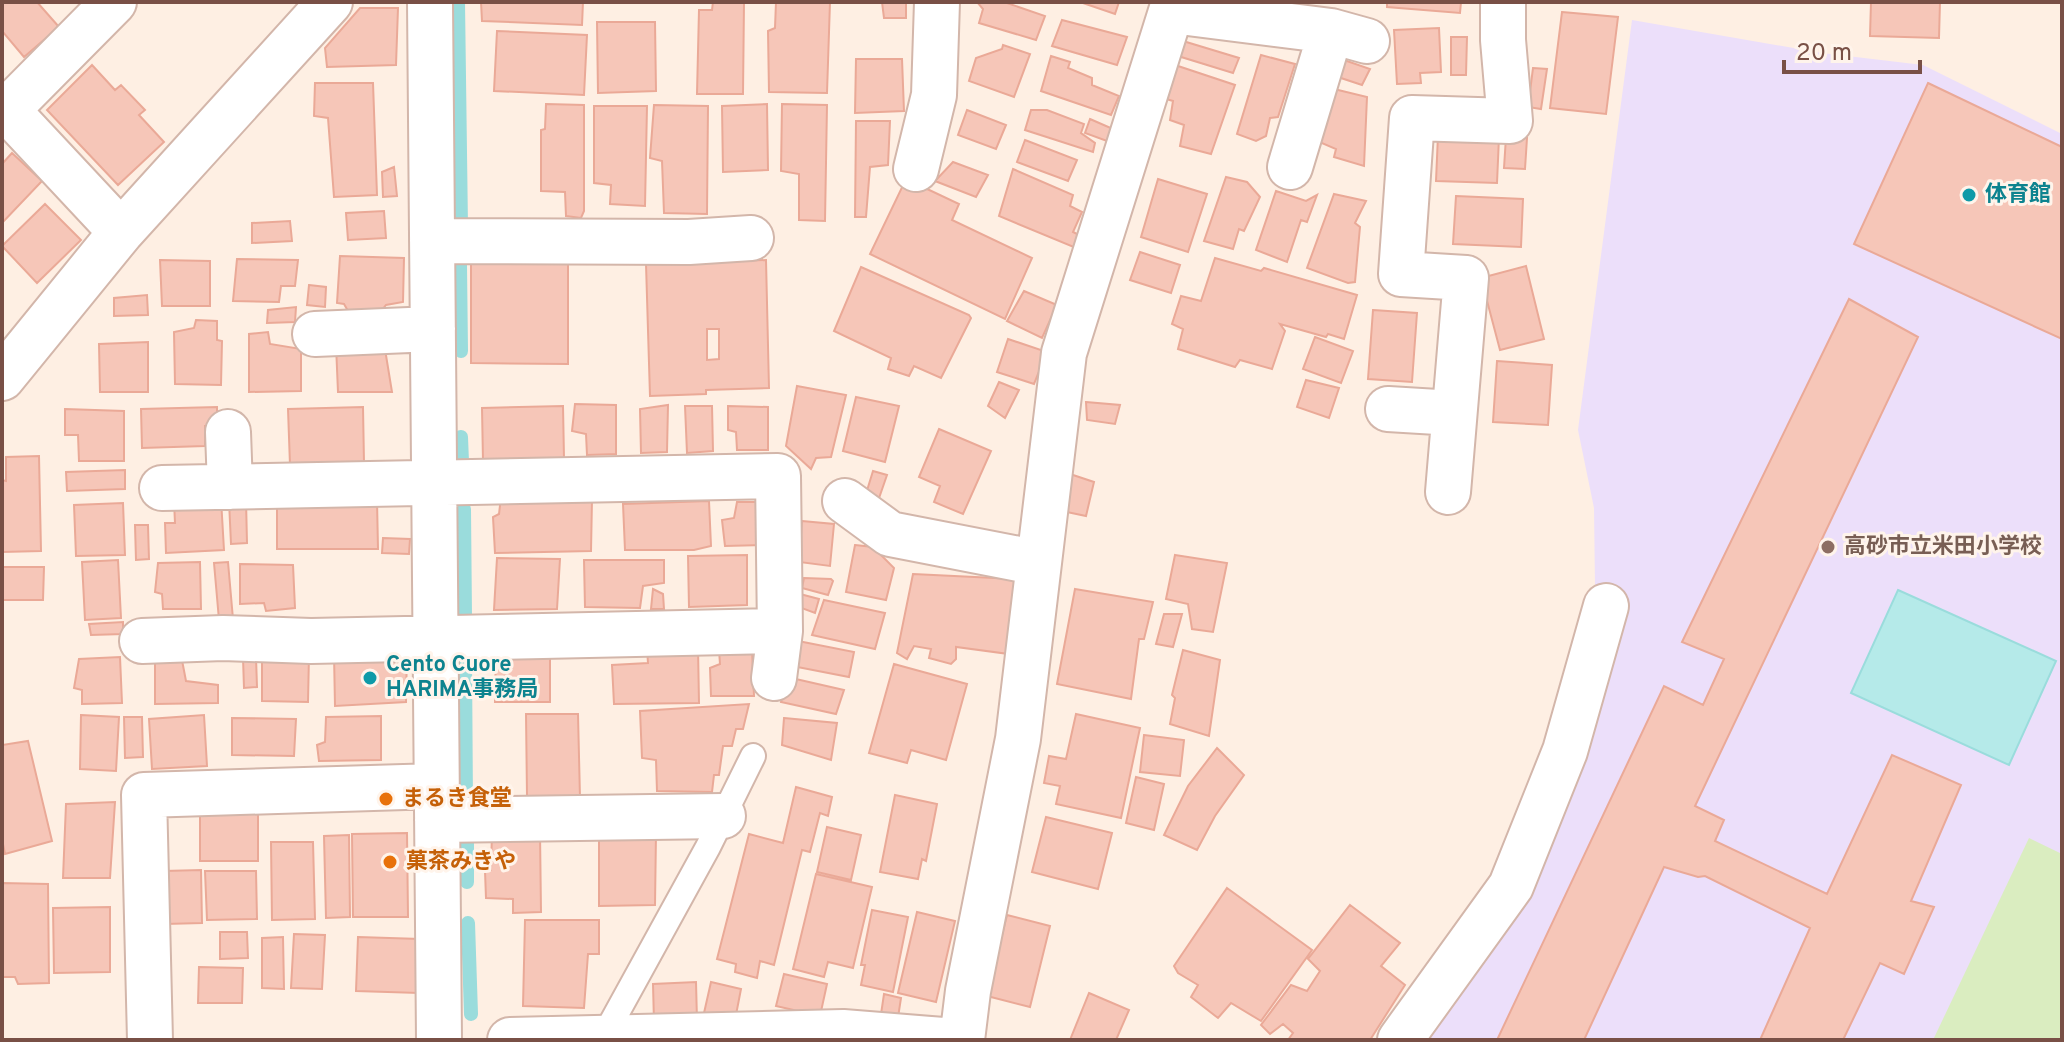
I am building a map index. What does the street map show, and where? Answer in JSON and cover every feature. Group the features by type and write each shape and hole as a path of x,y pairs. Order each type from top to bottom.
{"street":[{"path":"2,378 121,232 330,2"},
{"path":"430,2 435,638 453,811 439,1040"},
{"path":"916,169 934,95 937,2"},
{"path":"1448,492 1466,278 1401,274 1412,118 1510,121 1503,2"},
{"path":"962,1040 968,991 1018,739 1064,353 1173,6 1349,36 1287,167"},
{"path":"92,10 4,112 121,232"},
{"path":"432,241 689,242 751,238"},
{"path":"315,334 433,329"},
{"path":"1388,409 1454,413"},
{"path":"228,432 230,487"},
{"path":"162,488 778,476 780,631 774,678"},
{"path":"845,501 890,534 1039,563"},
{"path":"1400,1040 1511,886 1565,751 1606,606"},
{"path":"142,641 223,657 311,641 780,631"},
{"path":"150,1040 144,795 453,811 723,816"},
{"path":"510,1040 843,1032 943,1040"}],"lane":[{"path":"603,1038 753,756"}],"shaded area":[{"name":"高砂市立米田小学校","path":"1632,20 1822,53 1923,65 2062,134 2062,1040 1411,1040 1524,878 1628,600 1595,586 1594,508 1578,430"}],"green space":[{"path":"2029,838 2062,854 2062,1040 1933,1040"}],"water":[{"path":"1898,590 2056,661 2009,765 1851,693"}],"building":[{"path":"2,2 37,2 59,27 24,57 2,31"},
{"path":"481,2 583,2 582,25 482,21"},
{"path":"713,2 744,2 743,94 697,94 699,10 712,10"},
{"path":"776,2 830,2 827,93 769,92 768,31 775,28"},
{"path":"882,2 906,2 906,18 884,18"},
{"path":"977,2 1004,2 1045,16 1036,40 979,23 983,9"},
{"path":"1080,2 1119,2 1115,14"},
{"path":"1387,2 1461,2 1460,13 1387,7"},
{"path":"1871,2 1940,2 1939,38 1870,36"},
{"path":"360,8 398,8 396,65 327,67 325,48"},
{"path":"1562,12 1618,17 1606,114 1550,108"},
{"path":"1062,20 1127,37 1117,65 1052,46"},
{"path":"597,22 655,22 656,91 598,93"},
{"path":"1439,28 1441,72 1420,73 1421,83 1397,84 1394,30"},
{"path":"497,31 587,35 584,95 494,91"},
{"path":"1451,37 1467,37 1466,75 1451,75"},
{"path":"1183,41 1239,58 1233,73 1178,56"},
{"path":"1003,45 1030,54 1014,97 969,81 976,58 1002,49"},
{"path":"1261,55 1295,64 1278,117 1270,118 1266,136 1256,141 1237,134"},
{"path":"1051,56 1070,62 1068,68 1092,78 1092,85 1119,96 1111,115 1041,91"},
{"path":"856,59 902,59 904,111 855,113"},
{"path":"1344,60 1370,69 1362,85 1338,77"},
{"path":"92,65 115,90 121,85 145,110 139,115 164,142 118,185 47,110"},
{"path":"1175,65 1235,85 1211,154 1180,146 1184,125 1170,120 1173,101 1163,98"},
{"path":"1533,68 1547,69 1541,109 1528,107"},
{"path":"315,83 373,83 377,195 334,197 328,118 314,116"},
{"name":"体育館","path":"1928,83 2062,147 2062,339 1854,244"},
{"path":"1334,89 1367,97 1364,166 1334,157 1336,149 1317,141"},
{"path":"546,104 584,105 584,211 581,218 566,216 565,192 541,191 541,130 545,129"},
{"path":"767,104 768,170 723,172 722,106"},
{"path":"782,104 827,105 825,221 799,220 799,174 781,171"},
{"path":"654,105 708,106 707,214 664,213 662,161 650,158"},
{"path":"594,106 647,106 645,206 610,204 611,185 594,183"},
{"path":"967,110 1006,125 996,149 958,135"},
{"path":"1031,110 1047,110 1084,124 1081,133 1095,143 1093,152 1025,130"},
{"path":"1090,119 1113,129 1107,141 1085,133"},
{"path":"856,121 890,121 888,165 870,167 866,217 855,217"},
{"path":"1438,135 1499,137 1497,183 1436,181"},
{"path":"1506,137 1527,138 1525,169 1504,168"},
{"path":"1025,140 1077,160 1068,181 1017,162"},
{"path":"12,153 42,181 2,223 2,164"},
{"path":"953,162 988,175 976,197 935,181"},
{"path":"394,167 397,196 383,197 382,172"},
{"path":"1013,169 1073,195 1070,206 1082,212 1073,232 1081,236 1076,248 999,216"},
{"path":"1226,177 1247,182 1260,197 1244,231 1239,229 1233,249 1204,241"},
{"path":"906,179 959,204 952,220 1032,258 1005,319 870,254"},
{"path":"1158,179 1207,194 1188,252 1141,237"},
{"path":"1276,191 1306,201 1317,195 1307,222 1301,220 1287,262 1256,250"},
{"path":"1334,194 1366,201 1355,223 1360,227 1355,282 1348,283 1307,268"},
{"path":"1456,196 1523,199 1521,247 1453,244"},
{"path":"45,204 81,240 37,283 2,246"},
{"path":"384,211 386,238 348,240 346,213"},
{"path":"290,221 292,241 252,243 252,223"},
{"path":"1140,252 1180,265 1171,293 1130,280"},
{"path":"340,256 404,258 403,302 386,305 382,310 348,311 344,304 337,303"},
{"path":"471,257 568,257 568,364 471,363"},
{"path":"1215,258 1261,271 1264,268 1357,295 1344,339 1280,324 1285,331 1272,369 1240,360 1235,367 1178,349 1183,329 1172,324 1181,296 1201,301"},
{"path":"237,259 298,260 295,286 281,286 279,302 233,301"},
{"path":"160,260 210,261 210,306 162,306"},
{"path":"766,260 769,388 650,396 646,264","holes":["707,329 719,329 719,359 707,360"]},
{"path":"1526,266 1544,339 1500,350 1481,278"},
{"path":"861,267 969,315 971,318 941,378 914,366 909,376 888,369 891,358 834,331"},
{"path":"309,285 326,287 325,307 307,305"},
{"path":"1024,291 1057,305 1042,338 1007,321"},
{"path":"147,295 148,315 114,316 114,298"},
{"path":"1849,299 1918,337 1695,806 1724,820 1715,841 1827,894 1892,755 1961,785 1911,901 1934,907 1904,974 1880,963 1843,1040 1760,1040 1810,928 1705,876 1698,877 1664,867 1584,1040 1497,1040 1664,686 1703,705 1724,659 1682,642"},
{"path":"296,307 295,322 267,323 268,310"},
{"path":"1373,310 1417,313 1412,382 1368,379"},
{"path":"196,320 217,321 217,340 222,341 221,385 175,384 174,332 194,328"},
{"path":"268,332 270,344 301,349 301,391 249,392 249,334"},
{"path":"1315,337 1353,351 1341,383 1303,369"},
{"path":"1008,339 1047,352 1034,384 997,372"},
{"path":"148,342 148,392 100,392 99,344"},
{"path":"384,343 392,392 338,392 336,345"},
{"path":"1497,361 1552,365 1548,425 1493,422"},
{"path":"1306,380 1339,388 1329,418 1297,407"},
{"path":"999,382 1019,390 1005,418 988,406"},
{"path":"797,386 846,395 831,457 816,458 811,469 786,446"},
{"path":"856,397 899,406 885,462 843,451"},
{"path":"1086,402 1120,405 1115,424 1087,420"},
{"path":"575,404 616,405 616,454 587,455 586,434 572,431"},
{"path":"668,405 667,452 641,453 640,409"},
{"path":"563,406 564,458 483,461 482,408"},
{"path":"685,406 712,406 713,451 687,453"},
{"path":"728,406 768,407 768,450 737,450 736,432 728,430"},
{"path":"217,407 217,426 205,426 205,446 142,448 141,409"},
{"path":"363,407 364,463 290,465 288,409"},
{"path":"65,409 124,411 124,461 79,461 78,435 65,435"},
{"path":"939,429 991,451 963,514 934,502 940,486 919,477"},
{"path":"39,456 41,551 2,552 2,480 6,481 6,457"},
{"path":"125,470 125,489 67,491 66,472"},
{"path":"873,471 887,475 878,501 865,497"},
{"path":"1070,474 1094,482 1086,516 1062,511"},
{"path":"501,497 592,499 591,551 495,553 493,517 499,514"},
{"path":"221,499 224,550 166,553 165,523 175,523 174,501"},
{"path":"246,500 247,543 231,544 229,501"},
{"path":"377,500 378,549 277,549 277,501"},
{"path":"709,501 711,546 694,550 625,550 623,504"},
{"path":"737,502 766,502 767,545 725,546 722,520 734,518"},
{"path":"123,503 125,555 76,556 74,505"},
{"path":"802,521 834,524 830,566 799,562"},
{"path":"135,525 148,525 149,559 136,560"},
{"path":"383,538 410,539 409,554 382,553"},
{"path":"855,545 873,547 894,568 886,600 846,592"},
{"path":"747,555 747,605 689,607 688,556"},
{"path":"1175,555 1227,563 1213,632 1192,629 1188,604 1166,599"},
{"path":"497,558 560,559 557,609 494,610"},
{"path":"118,560 121,618 85,620 82,562"},
{"path":"584,560 664,560 664,583 643,586 640,608 585,607"},
{"path":"200,562 201,609 163,609 162,594 155,592 158,563"},
{"path":"228,562 233,619 219,620 214,563"},
{"path":"240,564 293,565 295,608 266,611 264,603 240,604"},
{"path":"2,567 44,567 43,600 2,600"},
{"path":"913,574 1015,579 1009,654 956,647 956,659 951,664 929,658 931,649 914,646 907,659 897,653"},
{"path":"804,578 831,579 828,595 802,588"},
{"path":"653,589 663,594 664,609 651,609"},
{"path":"1075,589 1153,602 1144,639 1139,639 1131,699 1057,684"},
{"path":"800,594 819,599 815,613 796,606"},
{"path":"824,600 885,613 875,649 812,635"},
{"path":"1164,614 1182,614 1173,647 1156,644"},
{"path":"123,622 123,634 91,635 89,624"},
{"path":"793,640 854,652 849,677 787,665"},
{"path":"698,647 699,703 614,704 612,665 648,663 647,649"},
{"path":"496,649 550,649 550,702 495,702"},
{"path":"752,649 754,696 711,696 710,668 720,664 719,650"},
{"name":"Cento Cuore HARIMA事務局","path":"407,650 406,702 335,706 334,654"},
{"path":"1183,650 1220,660 1209,736 1170,724 1175,698 1172,695"},
{"path":"262,652 309,655 308,702 262,701"},
{"path":"181,655 186,681 218,685 218,703 155,704 155,656"},
{"path":"120,657 122,703 82,704 82,690 74,688 79,659"},
{"path":"256,657 257,687 244,688 243,658"},
{"path":"894,664 967,684 946,760 911,750 907,763 869,753"},
{"path":"787,677 844,690 836,714 781,702"},
{"path":"749,704 743,729 736,729 732,746 723,746 719,775 714,775 712,792 657,791 656,760 642,758 640,711"},
{"path":"526,714 578,714 580,798 527,796"},
{"path":"1076,714 1140,728 1121,818 1056,804 1060,786 1044,783 1049,756 1066,759"},
{"path":"81,715 119,717 116,771 80,769"},
{"path":"204,715 207,766 152,769 149,719"},
{"path":"381,716 381,760 319,761 317,745 325,742 326,717"},
{"path":"124,717 142,717 143,757 125,758"},
{"path":"232,718 296,719 294,756 232,755"},
{"path":"784,718 837,723 831,760 782,745"},
{"path":"1144,735 1184,740 1180,776 1140,772"},
{"path":"28,741 52,841 5,854 2,839 2,745"},
{"path":"1217,748 1244,775 1215,816 1197,850 1164,835 1188,786"},
{"path":"1136,777 1164,784 1154,830 1126,823"},
{"path":"796,787 832,797 828,816 820,813 810,852 802,850 774,965 760,961 757,978 735,972 736,964 717,959 749,834 783,843"},
{"path":"895,795 937,804 926,861 922,859 918,879 880,872"},
{"path":"115,802 110,878 63,878 66,804"},
{"path":"258,810 258,861 200,861 200,811"},
{"path":"1046,817 1112,833 1098,889 1032,872"},
{"path":"827,827 861,835 851,880 817,872"},
{"path":"492,832 540,832 541,912 513,913 513,899 486,898 485,871 491,870"},
{"path":"599,832 656,833 655,905 599,906"},
{"path":"407,833 408,917 353,917 352,834"},
{"path":"349,835 350,917 326,918 324,836"},
{"path":"271,842 313,842 315,919 272,920"},
{"path":"201,870 202,923 165,924 164,871"},
{"path":"205,871 256,871 257,919 207,920"},
{"path":"816,874 872,887 853,968 828,962 824,977 793,969"},
{"path":"2,883 48,884 49,983 18,984 15,977 2,977"},
{"path":"1227,888 1312,950 1261,1021 1231,1003 1218,1018 1191,997 1198,985 1178,973 1174,966"},
{"path":"1350,905 1400,943 1381,966 1405,985 1370,1040 1288,1040 1293,1033 1283,1024 1270,1034 1261,1025 1291,985 1307,991 1320,971 1308,959"},
{"path":"110,907 110,972 54,973 53,908"},
{"path":"872,910 908,917 893,992 861,985 865,965 861,965"},
{"path":"917,912 955,921 936,1002 898,993"},
{"path":"1007,915 1050,926 1030,1007 987,996"},
{"path":"525,920 599,920 599,954 588,954 584,1008 523,1006"},
{"path":"220,932 247,932 248,958 220,959"},
{"path":"294,934 325,935 322,989 291,988"},
{"path":"283,937 284,989 262,988 262,938"},
{"path":"358,937 420,939 419,993 356,991"},
{"path":"199,967 243,968 242,1003 198,1003"},
{"path":"784,974 827,984 820,1016 776,1006"},
{"path":"696,982 697,1020 654,1022 653,984"},
{"path":"711,982 741,989 735,1020 704,1013"},
{"path":"1089,993 1129,1010 1116,1040 1070,1040"},
{"path":"884,994 901,998 897,1024 880,1021"}],"waterway":[{"path":"458,2 461,227"},
{"path":"460,265 461,351"},
{"path":"461,437 462,462"},
{"path":"464,509 465,617"},
{"path":"465,658 466,806"},
{"path":"467,831 467,882"},
{"path":"468,923 471,1014"}],"place":[{"name":"体育館","path":"1969,195"},
{"name":"高砂市立米田小学校","path":"1828,547"},
{"name":"Cento Cuore HARIMA事務局","path":"370,678"},
{"name":"まるき食堂","path":"386,799"},
{"name":"菓茶みきや","path":"390,862"}]}
